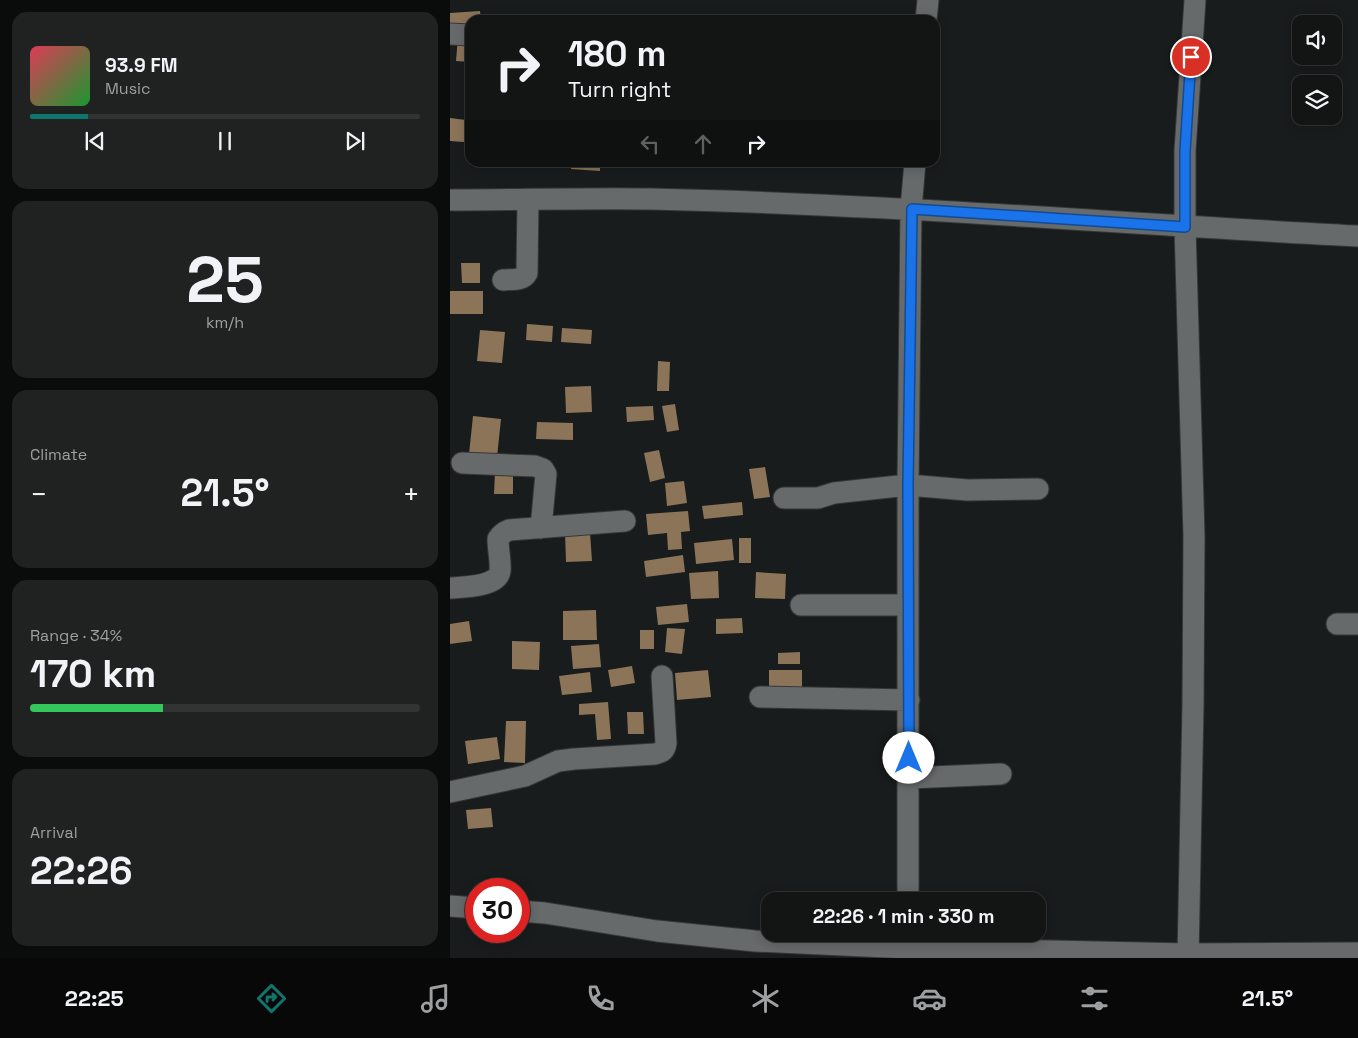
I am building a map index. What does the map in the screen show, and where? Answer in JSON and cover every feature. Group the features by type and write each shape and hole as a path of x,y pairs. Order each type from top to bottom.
{"street":[{"path":"926,15 928,0"},
{"path":"1188,956 1194,536 1185,227 1185,151 1195,0"},
{"path":"450,34 465,34"},
{"path":"908,892 908,485 912,209 915,167"},
{"path":"450,200 650,199 912,209 1358,236"},
{"path":"503,280 520,279 527,273 528,200"},
{"path":"462,462 535,466 543,469 546,474 541,528"},
{"path":"784,498 818,498 834,492 908,485 967,490 1038,489"},
{"path":"450,588 478,586 495,579 500,572 498,548 500,535 509,530 625,521"},
{"path":"801,605 907,604"},
{"path":"450,792 525,776 558,761 574,758 655,754 662,752 665,749 666,743 662,676"},
{"path":"760,697 909,700"},
{"path":"909,778 1001,774"},
{"path":"450,906 465,907"},
{"path":"530,912 656,931 755,941 1188,956 1358,954"}],"building":[{"path":"480,11 480,15 465,15 465,25 450,26 450,13"},
{"path":"458,37 465,38 465,62 456,61"},
{"path":"450,118 465,120 464,142 450,141"},
{"path":"571,167 600,167 600,171 571,169"},
{"path":"461,263 480,263 480,283 462,283"},
{"path":"450,291 483,291 483,314 450,314"},
{"path":"527,324 553,326 552,342 526,340"},
{"path":"562,328 592,330 591,344 561,342"},
{"path":"480,330 505,332 502,363 477,361"},
{"path":"658,361 670,362 669,391 657,391"},
{"path":"591,386 592,412 566,413 565,387"},
{"path":"675,404 679,430 667,432 662,406"},
{"path":"653,406 654,420 627,422 626,407"},
{"path":"473,416 501,419 497,457 469,454"},
{"path":"537,422 573,423 573,440 536,439"},
{"path":"659,450 665,478 650,482 644,453"},
{"path":"765,467 770,497 754,499 749,469"},
{"path":"495,472 513,472 513,494 494,494"},
{"path":"684,481 687,503 667,506 665,483"},
{"path":"742,502 743,515 704,519 702,506"},
{"path":"688,511 690,531 681,532 682,549 668,550 667,533 648,535 646,514"},
{"path":"590,532 592,561 566,562 565,533"},
{"path":"739,538 751,538 751,563 739,563"},
{"path":"732,539 734,560 696,564 694,543"},
{"path":"683,555 685,572 646,577 644,561"},
{"path":"718,571 719,598 691,599 689,573"},
{"path":"756,572 786,574 785,599 755,598"},
{"path":"687,604 689,622 658,625 656,607"},
{"path":"596,610 597,640 563,640 563,611"},
{"path":"742,618 743,633 716,634 716,619"},
{"path":"469,621 472,641 450,644 450,624"},
{"path":"667,628 685,629 682,654 665,652"},
{"path":"640,630 654,630 654,649 640,649"},
{"path":"512,641 540,642 539,670 512,669"},
{"path":"599,644 601,667 573,669 571,646"},
{"path":"800,652 800,664 778,664 778,653"},
{"path":"632,666 635,683 611,687 608,670"},
{"path":"708,670 711,697 677,700 675,673"},
{"path":"769,670 802,670 802,691 769,691"},
{"path":"590,672 592,692 562,695 559,676"},
{"path":"608,702 611,739 597,740 595,714 579,715 579,704"},
{"path":"627,712 643,712 644,734 628,734"},
{"path":"506,721 526,721 525,763 504,762"},
{"path":"497,737 500,759 468,764 465,741"},
{"path":"491,808 493,827 468,829 466,810"}],"route":[{"path":"909,758 907,604 912,209 1185,227 1185,151 1191,57"}]}
